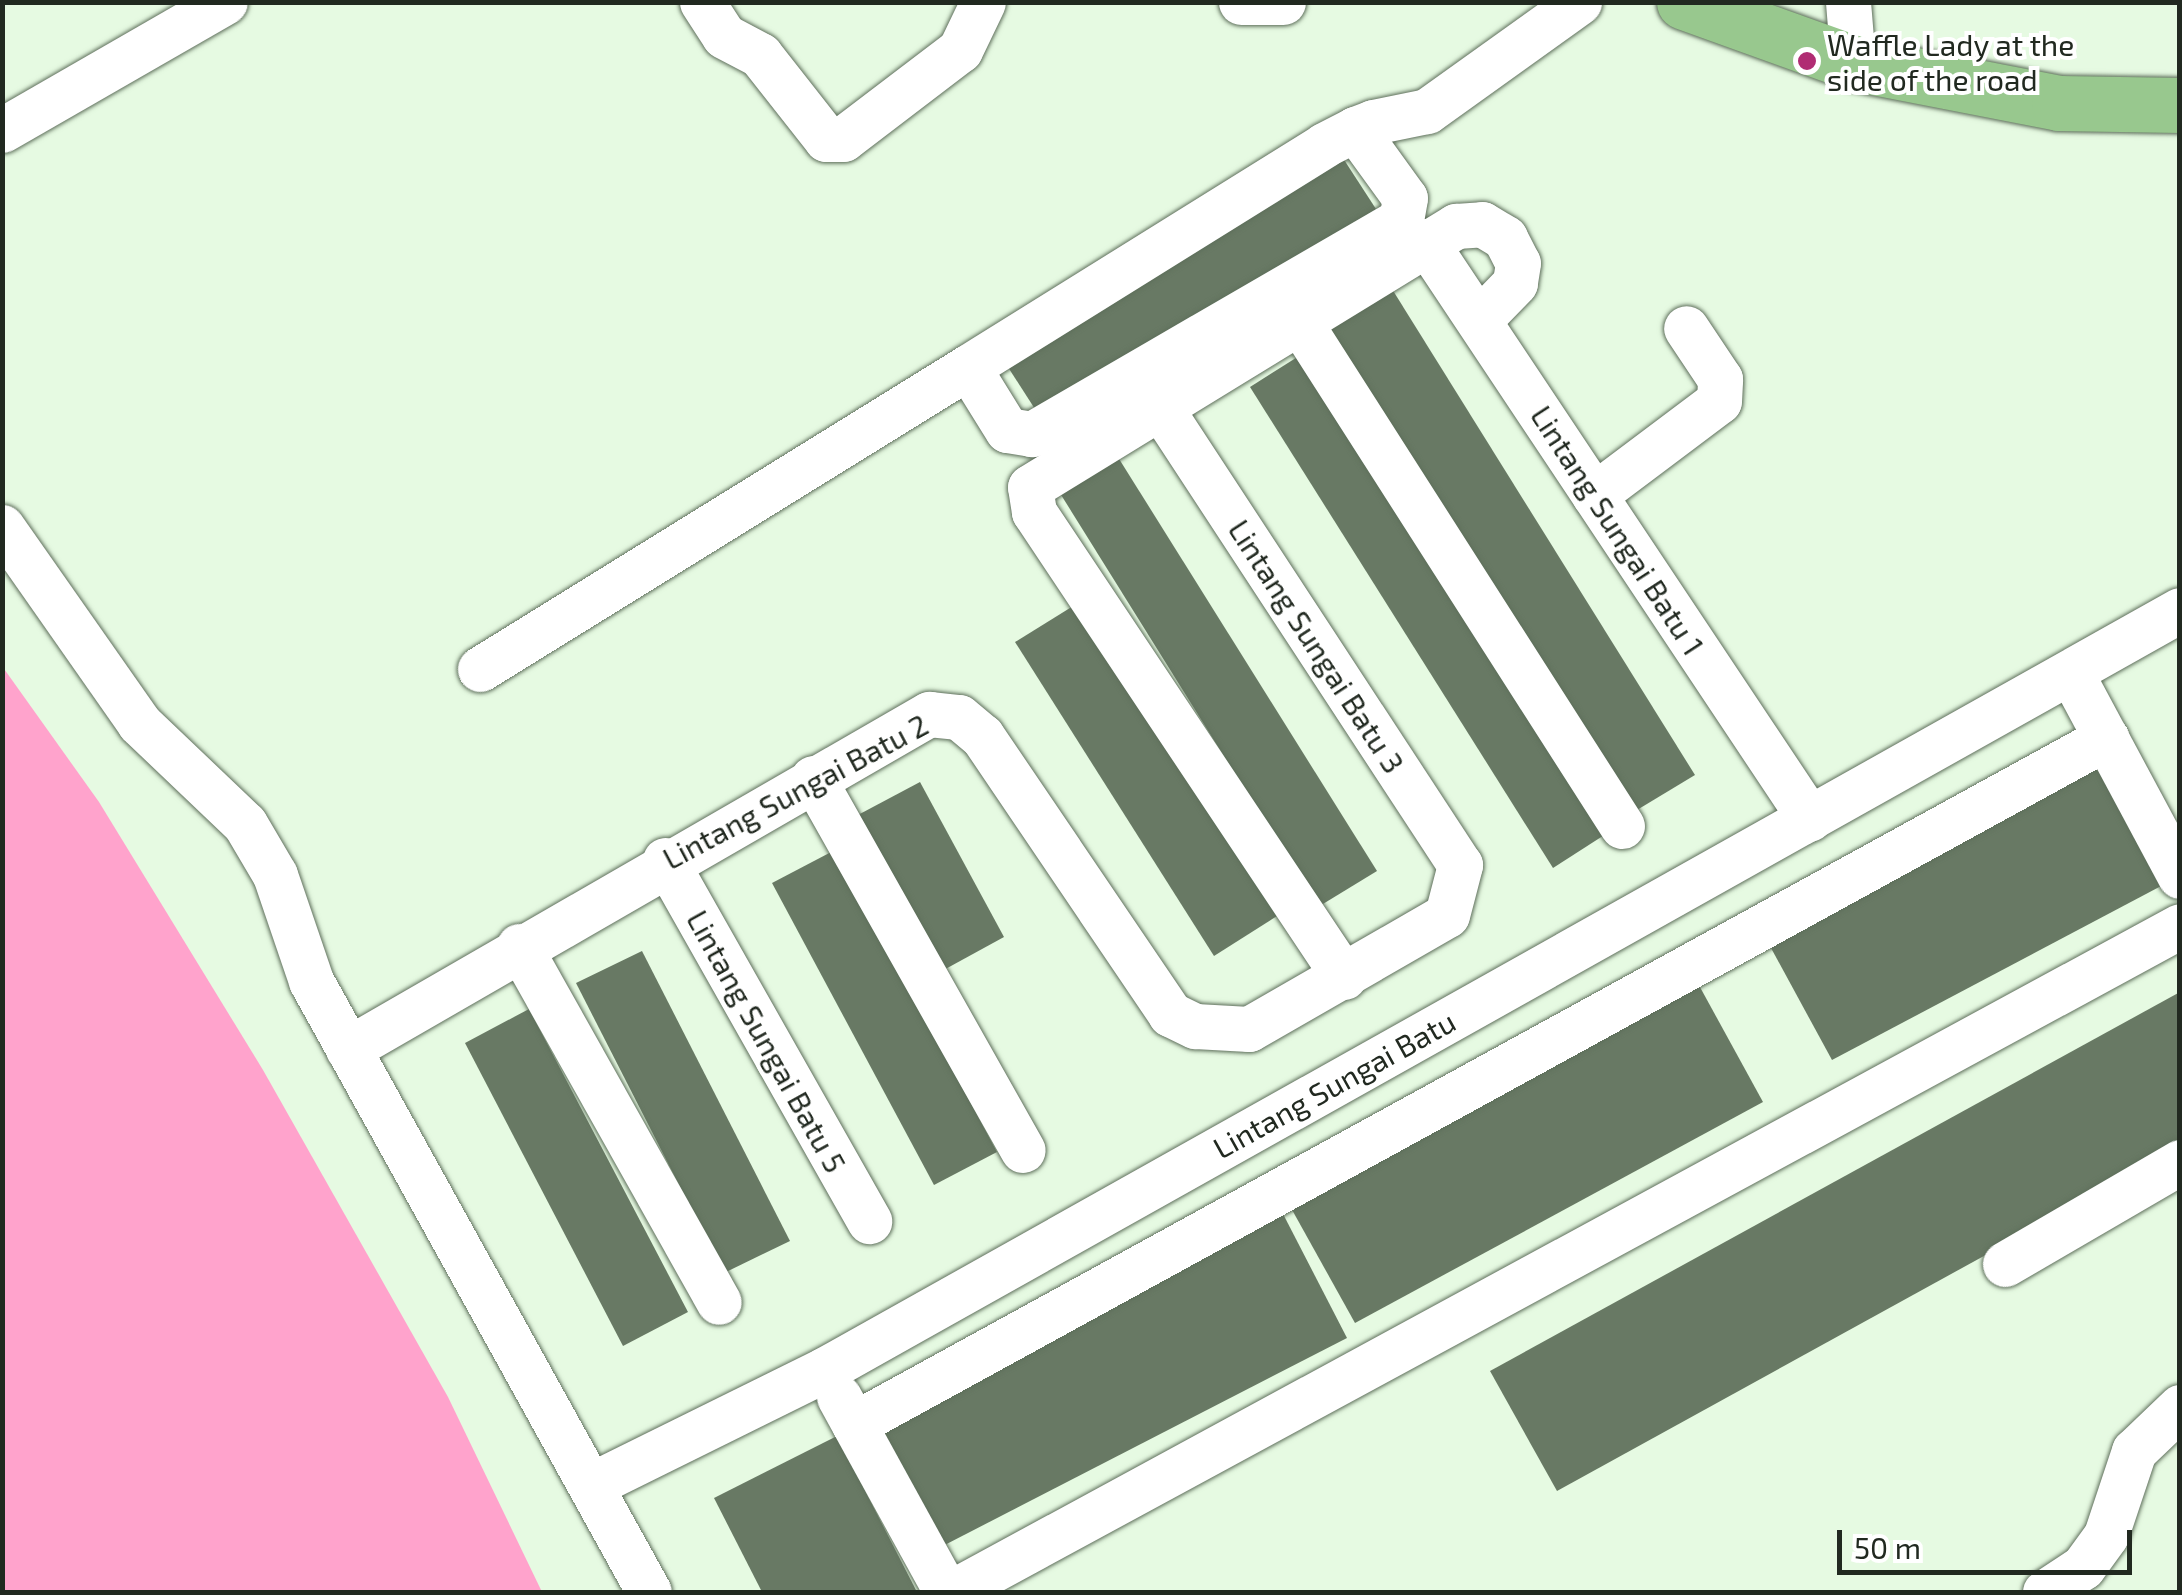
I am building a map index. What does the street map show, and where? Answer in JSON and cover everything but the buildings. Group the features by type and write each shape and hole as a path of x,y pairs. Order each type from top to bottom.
{"main road":[{"path":"1684,2 1853,63 2059,103 2180,106"}],"street":[{"path":"2,130 225,2"},
{"path":"702,2 724,36 760,55 826,139 843,139 960,50 983,2"},
{"path":"1241,2 1283,2"},
{"path":"480,670 1356,129 1428,111 1579,2"},
{"path":"1848,2 1853,63"},
{"path":"968,366 1007,430 1032,434 1402,220 1405,198 1356,129"},
{"path":"1344,977 1034,512 1030,487 1426,241 1482,224 1505,238 1518,263 1515,283 1480,319"},
{"name":"Lintang Sungai Batu 1","path":"1426,241 1810,818"},
{"path":"1297,318 1622,826"},
{"path":"1594,495 1719,402 1720,379 1686,328"},
{"name":"Lintang Sungai Batu 3","path":"1158,404 1460,865 1458,893 1447,915 1344,977"},
{"path":"2,527 138,723 244,824 348,1049 649,1592"},
{"name":"Lintang Sungai Batu","path":"591,1485 824,1370 2072,675 2180,610"},
{"path":"2072,675 2180,876"},
{"name":"Lintang Sungai Batu 2","path":"348,1049 665,860 929,714 959,718 982,736 1170,1014 1195,1026 1249,1029 1344,977"},
{"path":"854,1424 2106,738"},
{"path":"813,778 1023,1150"},
{"name":"Lintang Sungai Batu 5","path":"665,860 868,1221"},
{"path":"824,1370 949,1592 2180,926"},
{"path":"520,946 719,1302"},
{"path":"2005,1264 2180,1162"},
{"path":"2045,1592 2083,1568 2106,1535 2134,1451 2180,1407"}],"shaded area":[{"path":"2,666 99,802 263,1070 448,1397 542,1592 3,1592"}],"place":[{"name":"Waffle Lady at the side of the road","path":"1807,61"}]}
